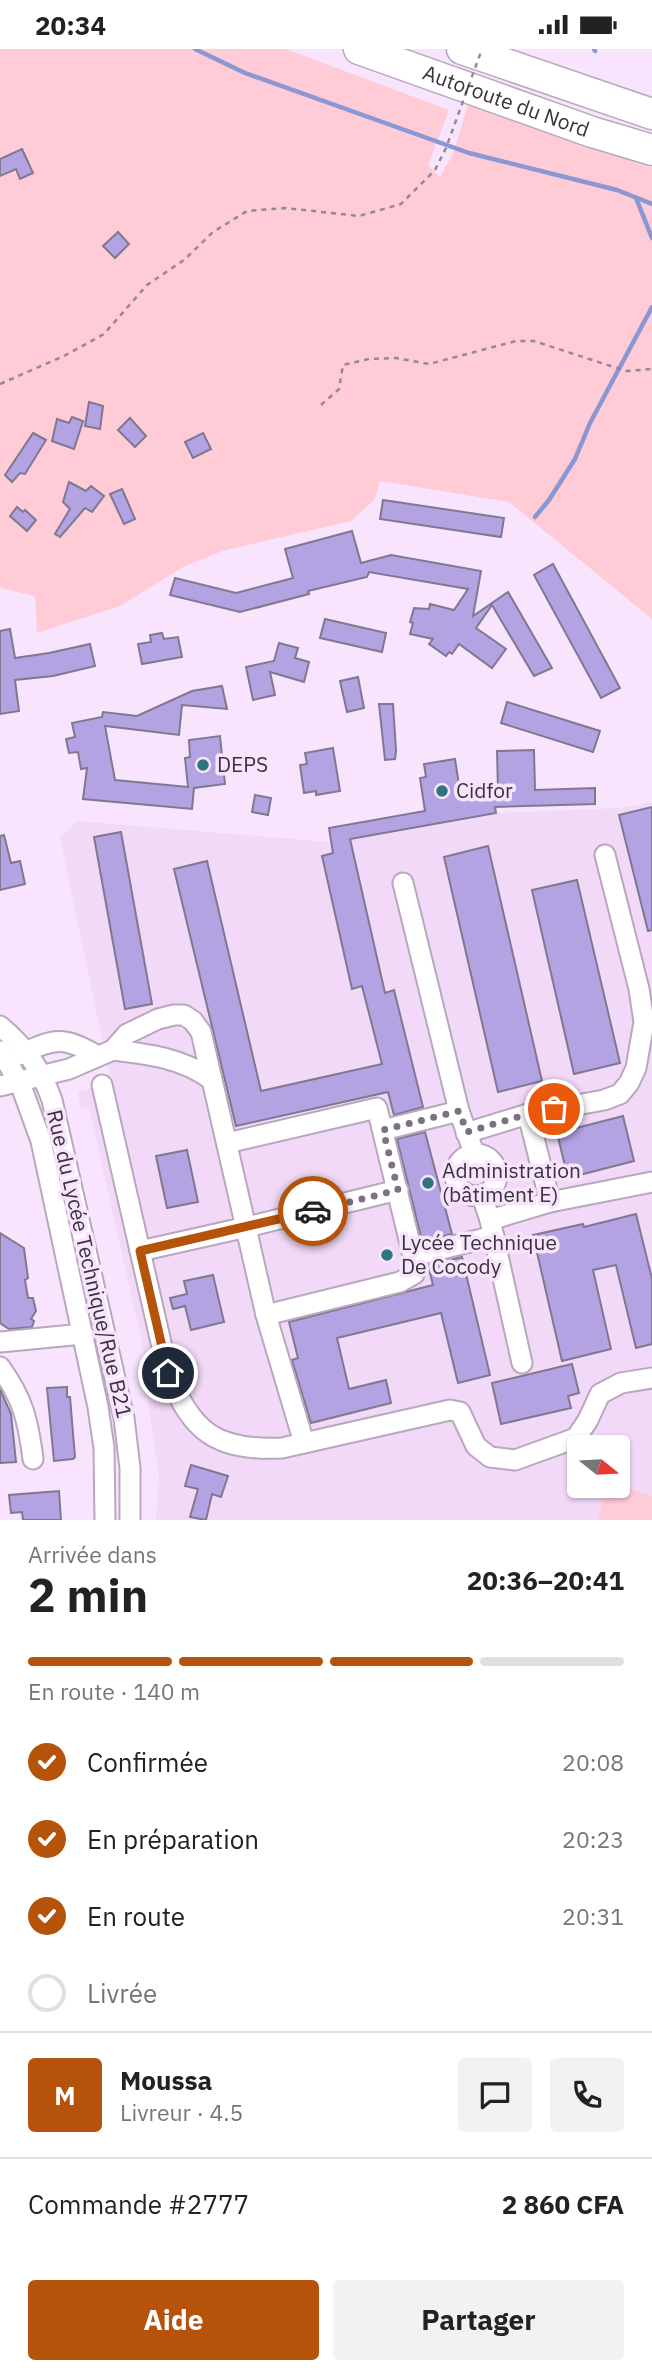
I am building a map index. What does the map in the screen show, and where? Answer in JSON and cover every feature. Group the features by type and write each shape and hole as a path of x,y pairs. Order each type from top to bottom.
{"highway":[{"name":"Autoroute du Nord","path":"359,49 592,132 652,150"},
{"name":"Autoroute du Nord","path":"462,49 652,114"},
{"path":"585,93 652,102"}],"street":[{"path":"467,1132 528,1114 604,1100 620,1094 636,1068 644,1022 639,989 605,855"},
{"path":"403,883 459,1111 474,1153"},
{"path":"0,1086 69,1069 105,1053 127,1034 158,1019 174,1014 184,1015 193,1021 201,1032 266,1315 304,1443"},
{"name":"Rue du Lycée Technique/Rue B21","path":"0,1026 27,1052 43,1076 52,1100 124,1418 130,1468 130,1520"},
{"path":"2,1060 59,1041 75,1043 105,1053 161,1056 187,1065 212,1080"},
{"name":"Rue du Lycée Technique/Rue B21","path":"2,1060 20,1083 41,1141 83,1334 104,1448 106,1520"},
{"path":"102,1085 168,1373 179,1400 194,1422 216,1439 256,1450 282,1448 450,1410 460,1412 476,1446 490,1457 515,1459 576,1438 600,1394 621,1383 652,1378"},
{"path":"227,1143 377,1108 413,1256 414,1274 400,1282 266,1315"},
{"path":"383,1130 459,1111"},
{"path":"528,1114 550,1202"},
{"path":"474,1153 485,1156 495,1168 494,1186 482,1196 472,1197 465,1193 459,1186 456,1173 458,1163 474,1153"},
{"path":"413,1256 492,1228 550,1202 652,1182"},
{"path":"140,1251 398,1190"},
{"path":"482,1196 492,1228 522,1363"},
{"path":"0,1342 83,1334"},
{"path":"0,1367 19,1395 26,1411 33,1459"}],"path":[{"path":"0,384 64,356 104,334 147,285 184,260 213,232 247,211 285,208 359,216 401,204 435,170 446,148 482,49"},
{"path":"321,405 339,389 343,365 369,359 396,358 429,364 516,341 534,341 626,371 652,369"}],"shaded area":[{"path":"0,49 286,49 449,110 428,165 440,177 453,154 468,105 652,168 652,619 509,502 380,481 375,499 351,521 222,551 183,567 120,606 37,633 35,596 0,588"},
{"name":"Lycée Technique De Cocody","path":"652,802 652,1520 156,1520 159,1477 148,1401 155,1400 89,1108 81,1109 78,1092 111,1082 60,837 77,821 331,842 496,813 620,808"},
{"path":"630,1489 652,1496 652,1520 598,1520 604,1498 630,1498"}],"building":[{"path":"22,149 33,173 20,179 16,169 0,176 0,159"},
{"path":"118,232 129,244 115,258 103,246"},
{"path":"89,402 103,406 100,429 85,426"},
{"path":"72,417 83,421 74,449 52,441 57,419 69,423"},
{"path":"130,418 146,436 135,447 118,430"},
{"path":"33,433 46,440 25,474 20,473 12,482 5,475"},
{"path":"203,433 211,449 193,458 185,442"},
{"path":"69,482 86,491 91,486 104,496 92,512 85,508 60,537 55,534 70,509 63,502"},
{"path":"122,489 135,519 124,524 110,494"},
{"path":"383,500 504,518 501,537 380,519"},
{"path":"17,507 36,520 27,531 10,516"},
{"path":"352,531 361,563 391,555 481,571 473,616 508,592 552,668 534,676 492,605 476,628 506,649 492,668 459,644 452,654 449,652 446,656 429,644 433,639 410,634 414,608 429,609 430,604 454,610 468,589 369,572 367,577 308,591 309,594 240,612 170,595 175,578 236,593 293,578 285,549"},
{"path":"553,564 620,688 601,698 534,575"},
{"path":"325,619 386,633 382,652 320,638"},
{"path":"10,629 15,658 90,644 95,666 53,676 15,680 19,711 0,714 0,631"},
{"path":"162,633 164,639 178,637 182,657 142,664 138,644 151,642 150,635"},
{"path":"279,643 298,648 295,658 309,662 304,682 270,672 275,695 253,700 246,667 274,661"},
{"path":"358,677 364,708 347,712 340,681"},
{"path":"222,686 227,709 182,705 179,735 105,726 115,780 188,787 185,758 190,757 189,740 220,736 225,784 194,788 192,809 83,799 87,768 81,769 78,752 69,753 66,739 75,737 72,723 102,717 103,712 137,716 192,691"},
{"path":"507,702 600,731 593,752 501,723"},
{"path":"379,704 393,704 395,759 385,760"},
{"path":"333,748 340,791 316,795 316,791 304,793 300,765 307,764 305,753"},
{"path":"534,750 535,790 595,788 595,804 495,807 496,813 350,839 385,993 394,990 423,1107 394,1115 388,1092 236,1126 174,869 207,861 261,1091 382,1064 362,986 352,989 322,856 333,853 329,828 425,811 420,778 426,777 424,764 455,759 461,798 498,791 497,751"},
{"path":"255,795 271,798 268,815 252,812"},
{"path":"652,807 652,930 648,931 619,815"},
{"path":"121,832 152,1004 125,1009 94,837"},
{"path":"4,835 11,863 20,861 25,884 0,890 0,836"},
{"path":"488,846 542,1081 498,1092 444,857"},
{"path":"577,880 620,1063 574,1074 532,890"},
{"path":"623,1116 634,1161 568,1178 557,1133"},
{"path":"425,1132 452,1234 422,1241 397,1139"},
{"path":"187,1150 198,1202 167,1208 156,1156"},
{"path":"636,1214 652,1279 652,1344 636,1348 616,1265 593,1270 611,1349 562,1361 533,1235 583,1224 584,1227"},
{"path":"0,1233 24,1248 28,1298 33,1298 36,1311 31,1319 34,1321 32,1327 9,1329 0,1323"},
{"path":"462,1257 490,1375 458,1383 441,1313 337,1338 349,1389 386,1380 391,1403 311,1423 292,1360 298,1358 289,1322 433,1285 428,1265"},
{"path":"213,1275 224,1322 191,1330 185,1306 173,1309 170,1298 187,1294 184,1281"},
{"path":"572,1364 579,1393 568,1396 571,1408 501,1424 492,1383"},
{"path":"67,1387 75,1457 54,1461 47,1388"},
{"path":"0,1389 11,1414 16,1462 0,1463"},
{"path":"191,1465 228,1476 221,1497 212,1494 206,1520 190,1517 198,1489 185,1486"},
{"path":"59,1491 61,1520 23,1520 22,1512 11,1513 9,1495"}],"waterway":[{"path":"195,49 245,73 469,153 617,190 652,204"},
{"path":"636,198 652,238"},
{"path":"535,517 575,459 590,423 652,307"}],"way so far":[{"path":"313,1211 398,1190 383,1130 459,1111 467,1132 554,1109"}],"place":[{"name":"DEPS","path":"203,765"},
{"name":"Cidfor","path":"442,791"},
{"name":"Administration (bâtiment E)","path":"428,1183"},
{"name":"Lycée Technique De Cocody","path":"387,1255"}],"route":[{"path":"168,1373 140,1251 313,1211"}]}
